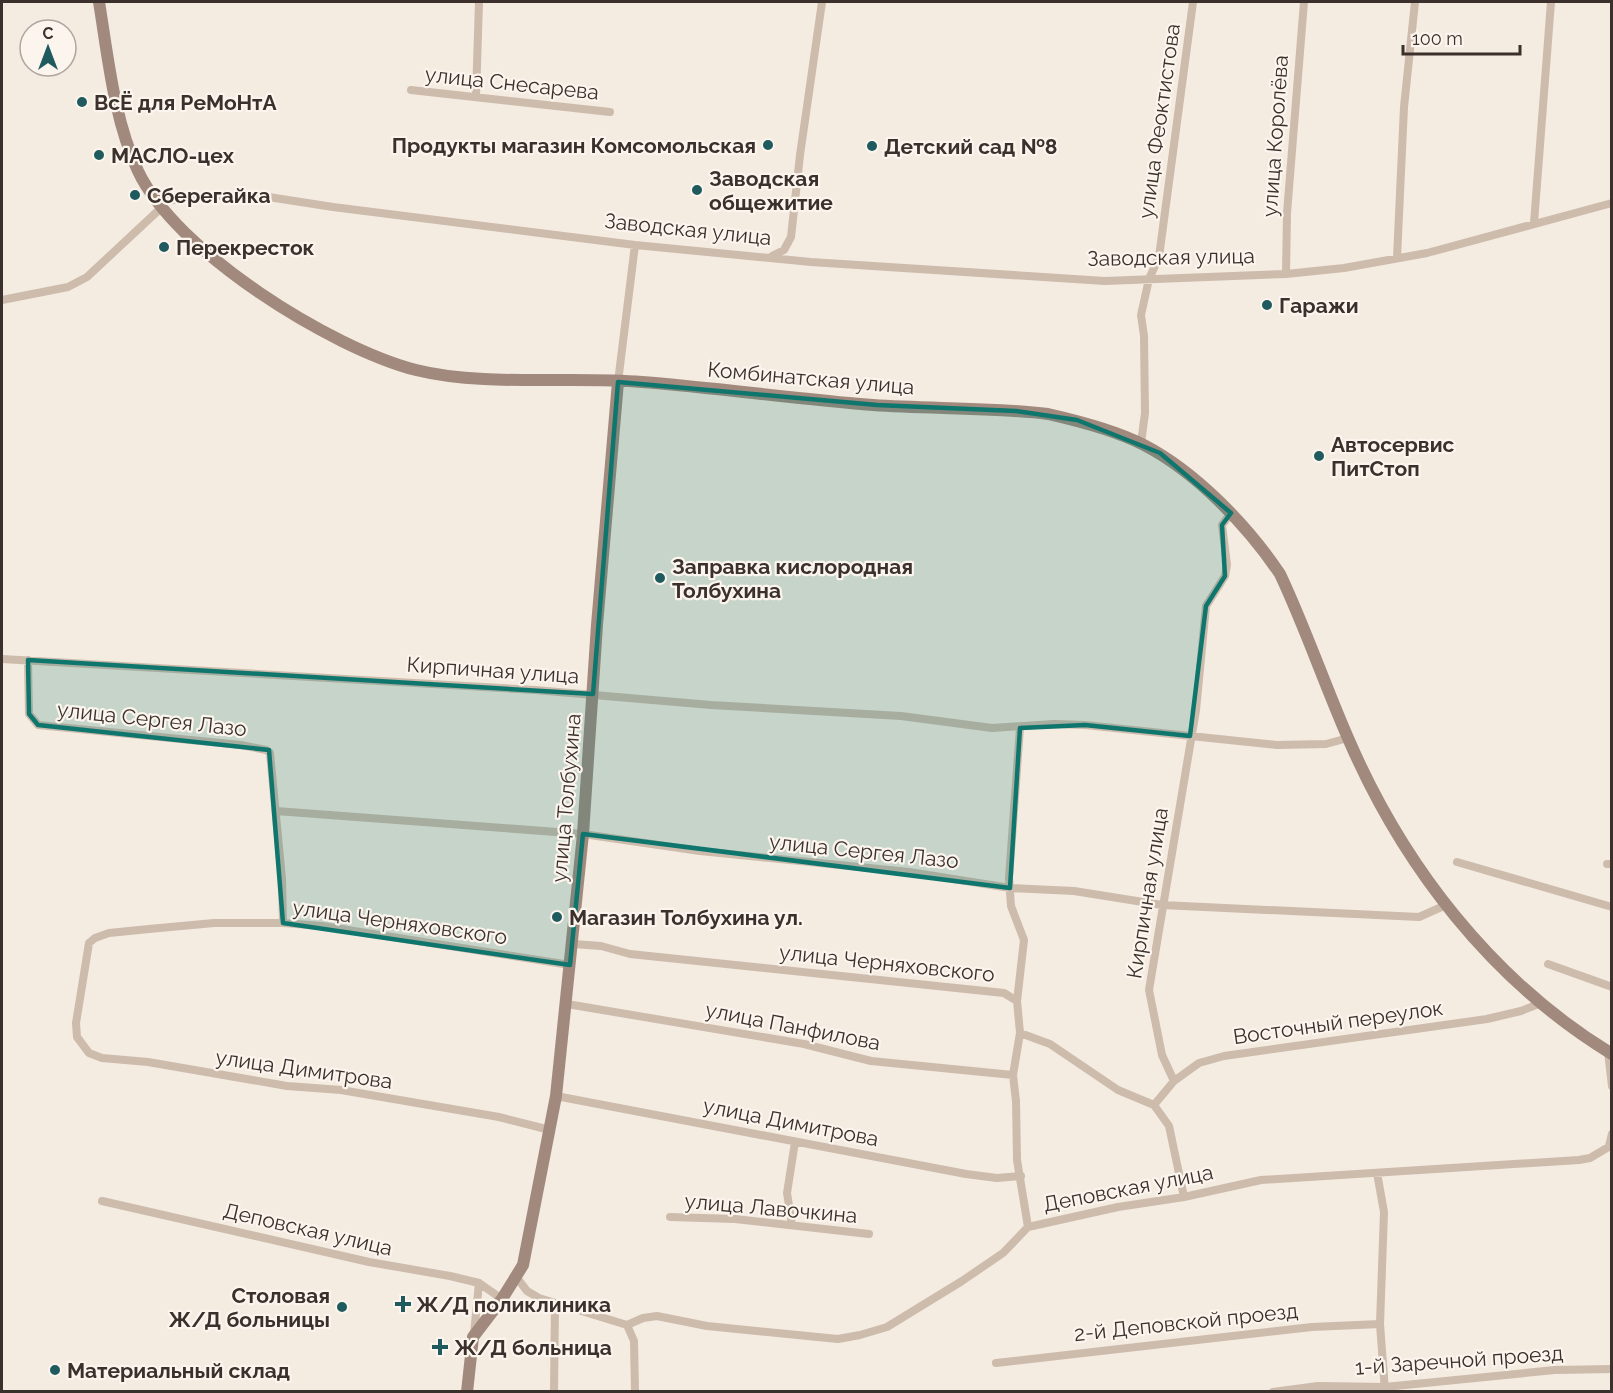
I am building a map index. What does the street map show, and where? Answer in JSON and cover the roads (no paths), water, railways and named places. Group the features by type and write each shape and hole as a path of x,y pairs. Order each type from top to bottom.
{"main road":[{"path":"99,2 113,83 128,147 138,172 159,205"},
{"name":"Комбинатская улица","path":"159,205 185,233 282,308 373,357 417,370 454,376 618,382 877,405 1037,413 1077,420 1141,443 1160,453 1231,513 1280,574 1348,738 1388,820 1416,865 1482,949 1541,1003 1610,1053"},
{"name":"улица Толбухина","path":"473,1337 517,1278 528,1244 556,1096 583,834 597,625 618,382"},
{"path":"468,1392 473,1337"}],"street":[{"path":"476,96 479,2"},
{"path":"772,256 784,250 792,237 800,155 822,2"},
{"name":"улица Феоктистова","path":"1141,443 1145,413 1144,336 1141,315 1149,279 1159,257 1193,2"},
{"name":"улица Королёва","path":"1286,273 1291,147 1304,2"},
{"path":"1398,258 1404,107 1415,2"},
{"path":"1534,223 1551,2"},
{"name":"улица Снесарева","path":"411,90 610,112"},
{"name":"Заводская улица","path":"159,205 204,196 262,196 635,245 772,256 811,262 1105,280 1286,273 1344,268 1427,253 1611,203"},
{"path":"2,300 68,287 87,277 159,205"},
{"name":"улица Толбухина","path":"618,382 635,245"},
{"name":"Кирпичная улица","path":"1174,1081 1162,1055 1149,990 1196,710 1206,606 1225,576 1227,565 1222,525 1231,513"},
{"name":"Кирпичная улица","path":"2,659 593,694 901,716 992,728 1085,725 1190,736"},
{"name":"улица Сергея Лазо","path":"28,660 29,714 38,725 266,750 273,762 283,923"},
{"path":"1020,728 1013,799 1010,888 1011,906 1024,940 1017,1001 1020,1033 1013,1075 1016,1101 1015,1139 1028,1227"},
{"path":"1190,736 1277,745 1326,744 1348,738"},
{"name":"улица Сергея Лазо","path":"276,811 583,834 700,851 909,872 1010,888 1074,891 1162,905 1419,917 1446,905"},
{"path":"1457,861 1611,907"},
{"name":"улица Черняховского","path":"89,1053 78,1037 76,1023 89,943 109,933 214,923 283,923 322,926 570,965"},
{"name":"улица Черняховского","path":"573,944 601,946 654,956 1004,993 1017,1001"},
{"path":"1548,964 1611,987"},
{"name":"Восточный переулок","path":"1174,1081 1199,1063 1224,1056 1487,1018 1521,1011 1541,1003"},
{"name":"улица Панфилова","path":"567,1004 804,1044 871,1061 1013,1075"},
{"path":"1020,1033 1050,1044 1118,1090 1154,1105 1169,1126 1184,1197"},
{"name":"улица Димитрова","path":"89,1053 102,1058 147,1062 287,1086 341,1090 499,1117 550,1130"},
{"path":"1610,1053 1611,1086"},
{"path":"1154,1105 1174,1081"},
{"name":"улица Димитрова","path":"556,1096 966,1174 997,1178 1021,1176"},
{"path":"1610,1146 1611,1134"},
{"path":"792,1225 787,1192 795,1142"},
{"name":"Деповская улица","path":"627,1325 643,1318 657,1316 707,1326 838,1339 860,1335 887,1327 962,1281 1003,1253 1028,1227 1118,1207 1184,1197 1261,1180 1579,1160 1590,1158 1610,1146"},
{"path":"1377,1173 1384,1212 1380,1324 1385,1389"},
{"name":"Деповская улица","path":"102,1201 369,1262 417,1269 478,1283 502,1299"},
{"name":"улица Лавочкина","path":"670,1217 792,1225 868,1234"},
{"path":"517,1278 527,1291 555,1303 627,1325 634,1341 635,1392"},
{"path":"473,1337 478,1283"},
{"path":"554,1392 555,1303"},
{"name":"2-й Деповской проезд","path":"996,1363 1312,1327 1380,1324"},
{"name":"1-й Заречной проезд","path":"1273,1392 1318,1386 1385,1389 1555,1370 1611,1369"}],"place":[{"name":"ВсЁ для РеМоНтА","path":"82,102"},
{"name":"Продукты магазин Комсомольская","path":"768,145"},
{"name":"Детский сад №8","path":"872,146"},
{"name":"МАСЛО-цех","path":"99,155"},
{"name":"Заводская общежитие","path":"697,190"},
{"name":"Сберегайка","path":"135,195"},
{"name":"Перекресток","path":"164,247"},
{"name":"Гаражи","path":"1267,305"},
{"name":"Автосервис ПитСтоп","path":"1319,456"},
{"name":"Заправка кислородная Толбухина","path":"660,578"},
{"name":"Магазин Толбухина ул.","path":"557,917"},
{"name":"Ж/Д поликлиника","path":"403,1304"},
{"name":"Столовая Ж/Д больницы","path":"342,1307"},
{"name":"Ж/Д больница","path":"440,1347"},
{"name":"Материальный склад","path":"55,1370"}]}
